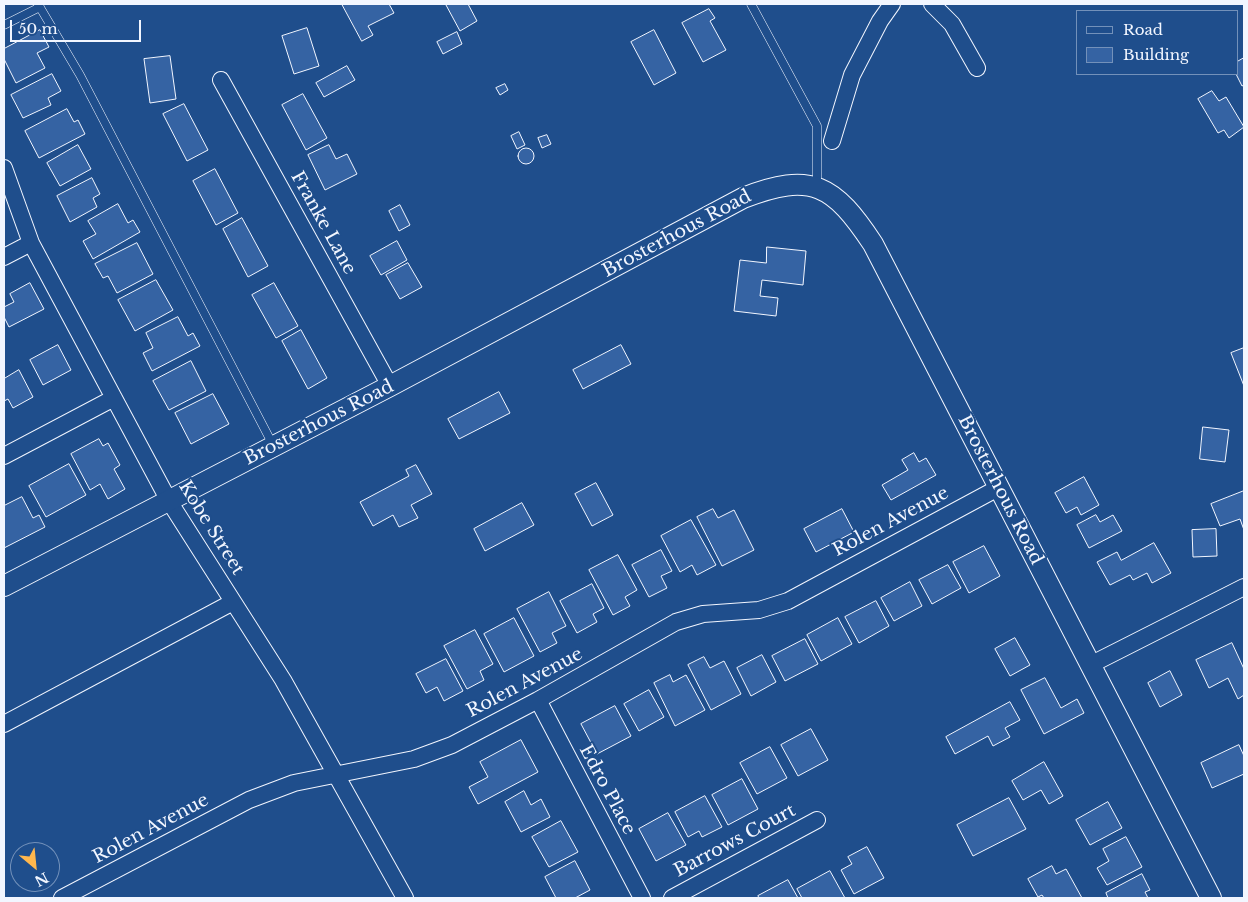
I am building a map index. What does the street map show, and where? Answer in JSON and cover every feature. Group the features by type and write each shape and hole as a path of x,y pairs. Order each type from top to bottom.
{"street":[{"path":"832,141 852,75 880,21 892,4"},
{"path":"932,4 952,24 977,68"},
{"name":"Franke Lane","path":"221,80 390,386"},
{"name":"Kobe Street","path":"4,168 31,243 169,501 283,680 406,898"},
{"name":"Brosterhous Road","path":"4,586 390,386 743,198 767,189 792,184 817,187 839,200 857,219 873,244 1211,898"},
{"path":"4,257 31,243"},
{"path":"4,456 114,398"},
{"name":"Rolen Avenue","path":"62,898 249,800 294,783 414,759 452,745 538,700 676,622 703,614 758,610 788,600 998,488"},
{"path":"1090,665 1244,587"},
{"path":"4,724 233,602"},
{"name":"Edro Place","path":"538,700 642,898"},
{"name":"Barrows Court","path":"672,898 817,820"}],"lane":[{"path":"751,4 817,126 817,187"},
{"path":"4,25 39,5 80,75 274,446"}],"building":[{"path":"342,4 389,4 394,13 368,26 373,35 362,41"},
{"path":"468,4 477,21 460,31 446,5"},
{"path":"709,9 715,18 710,21 726,50 703,62 682,23"},
{"path":"307,28 319,66 294,74 282,36"},
{"path":"40,30 49,47 37,53 45,68 16,83 4,59 4,49"},
{"path":"654,30 676,73 654,85 631,42"},
{"path":"457,32 462,44 443,54 437,42"},
{"path":"170,56 176,99 150,103 144,59"},
{"path":"1244,58 1244,85 1242,86 1236,75 1238,61"},
{"path":"347,66 355,80 324,97 316,83"},
{"path":"52,74 61,91 48,98 51,105 23,118 11,95"},
{"path":"505,84 508,90 500,95 496,88"},
{"path":"1212,91 1219,101 1226,97 1244,127 1229,138 1224,130 1218,133 1198,99"},
{"path":"303,94 327,138 306,150 282,105"},
{"path":"184,104 208,150 187,161 163,114"},
{"path":"67,109 74,122 78,120 85,134 39,158 25,131"},
{"path":"519,132 525,145 517,149 511,136"},
{"path":"547,135 551,144 542,148 538,138"},
{"path":"78,145 91,169 60,186 47,163"},
{"path":"329,145 336,159 347,154 357,174 325,190 308,155"},
{"path":"523,148 529,148 534,153 532,162 523,164 518,159 518,153"},
{"path":"215,169 238,213 216,225 193,181"},
{"path":"92,178 100,194 93,198 97,207 70,222 57,196"},
{"path":"118,204 128,223 133,220 140,232 93,259 83,241 96,234 88,221"},
{"path":"400,205 410,225 399,231 389,211"},
{"path":"242,218 268,266 248,277 223,229"},
{"path":"397,241 407,260 381,275 370,256"},
{"path":"137,243 153,274 117,293 108,276 103,278 95,264"},
{"path":"767,247 806,251 803,285 762,280 760,296 778,298 776,316 734,311 740,260 766,263"},
{"path":"408,263 422,287 400,299 386,275"},
{"path":"156,280 173,310 135,331 118,300"},
{"path":"30,283 44,309 9,327 4,317 4,307 14,302 10,294"},
{"path":"274,283 298,326 276,338 252,295"},
{"path":"178,317 188,336 193,333 200,346 152,371 143,353 153,348 146,333"},
{"path":"301,330 327,378 308,389 282,341"},
{"path":"58,345 71,370 43,385 30,360"},
{"path":"621,345 631,364 583,389 573,370"},
{"path":"1244,348 1244,386 1231,353"},
{"path":"191,361 206,391 169,410 153,381"},
{"path":"19,370 33,397 13,408 8,399 4,401 4,379"},
{"path":"499,392 510,413 459,439 448,419"},
{"path":"213,394 229,424 191,444 175,413"},
{"path":"1203,427 1229,430 1225,462 1200,459"},
{"path":"99,439 103,446 108,443 120,465 114,469 125,489 108,499 100,484 90,490 71,454"},
{"path":"914,453 919,462 926,458 936,475 891,500 882,485 908,470 902,460"},
{"path":"69,464 86,495 46,517 29,486"},
{"path":"416,465 432,494 411,505 418,518 399,527 393,515 373,526 360,502 409,476 406,470"},
{"path":"1084,477 1099,505 1081,515 1077,507 1066,513 1055,493"},
{"path":"596,483 613,515 592,526 575,494"},
{"path":"1244,491 1244,530 1240,519 1220,526 1211,504"},
{"path":"22,497 33,518 39,515 45,527 4,548 4,506"},
{"path":"522,503 534,525 485,551 474,529"},
{"path":"713,509 718,518 734,510 754,550 722,566 697,517"},
{"path":"842,509 854,532 816,552 804,529"},
{"path":"1096,515 1100,522 1113,515 1122,531 1089,548 1077,525"},
{"path":"691,520 716,565 697,575 692,565 680,572 661,536"},
{"path":"1216,529 1217,556 1193,557 1192,530"},
{"path":"1154,543 1171,573 1152,583 1147,573 1133,580 1130,575 1110,585 1097,562 1117,552 1121,560"},
{"path":"984,546 1000,576 969,593 953,562"},
{"path":"661,550 672,571 661,576 667,588 649,597 632,565"},
{"path":"618,555 637,590 625,597 630,606 613,615 589,570"},
{"path":"948,565 961,588 932,604 919,580"},
{"path":"910,582 922,606 894,621 881,598"},
{"path":"592,584 604,608 593,614 597,622 577,633 560,601"},
{"path":"549,592 566,626 552,633 557,643 540,652 517,609"},
{"path":"876,601 889,626 859,643 845,617"},
{"path":"514,618 534,656 504,672 484,634"},
{"path":"838,618 852,644 821,661 807,635"},
{"path":"475,630 493,664 480,671 484,680 467,689 444,646"},
{"path":"1015,638 1030,665 1010,676 995,649"},
{"path":"805,639 818,664 785,681 772,656"},
{"path":"1232,643 1244,669 1244,695 1238,699 1228,678 1209,688 1196,660"},
{"path":"762,655 776,682 751,696 737,668"},
{"path":"704,657 710,668 724,661 741,694 711,710 688,665"},
{"path":"446,659 463,691 444,701 437,687 426,693 416,674"},
{"path":"1170,671 1182,695 1160,707 1148,683"},
{"path":"670,675 673,682 686,675 705,710 675,726 654,683"},
{"path":"1045,678 1061,708 1077,699 1084,713 1044,734 1021,690"},
{"path":"649,690 664,717 639,731 624,704"},
{"path":"1010,702 1020,720 1005,728 1010,737 993,746 988,736 955,754 946,737"},
{"path":"615,706 631,736 597,754 581,724"},
{"path":"811,729 828,760 798,776 781,745"},
{"path":"521,740 538,772 478,804 469,787 488,777 480,762"},
{"path":"1239,745 1244,756 1244,774 1212,788 1201,763"},
{"path":"770,747 787,778 757,794 740,763"},
{"path":"1044,762 1063,796 1049,804 1041,790 1023,800 1012,781"},
{"path":"742,779 758,809 728,825 712,795"},
{"path":"524,791 531,805 541,799 550,817 521,832 505,802"},
{"path":"705,796 722,827 702,837 699,831 688,837 675,812"},
{"path":"1009,798 1026,829 973,856 957,825"},
{"path":"1108,802 1122,828 1090,845 1076,820"},
{"path":"668,813 686,845 656,861 639,829"},
{"path":"561,821 578,852 549,867 532,837"},
{"path":"1126,837 1142,867 1107,885 1097,868 1109,861 1103,849"},
{"path":"867,847 884,878 854,894 841,870 852,864 848,857"},
{"path":"575,861 590,890 575,898 556,898 545,877"},
{"path":"1052,866 1056,874 1066,869 1082,898 1044,898 1042,895 1038,897 1028,879"},
{"path":"830,871 845,898 802,898 797,889"},
{"path":"1142,874 1150,890 1145,892 1148,898 1108,898 1106,893"},
{"path":"788,880 798,898 759,898 758,896"}]}
